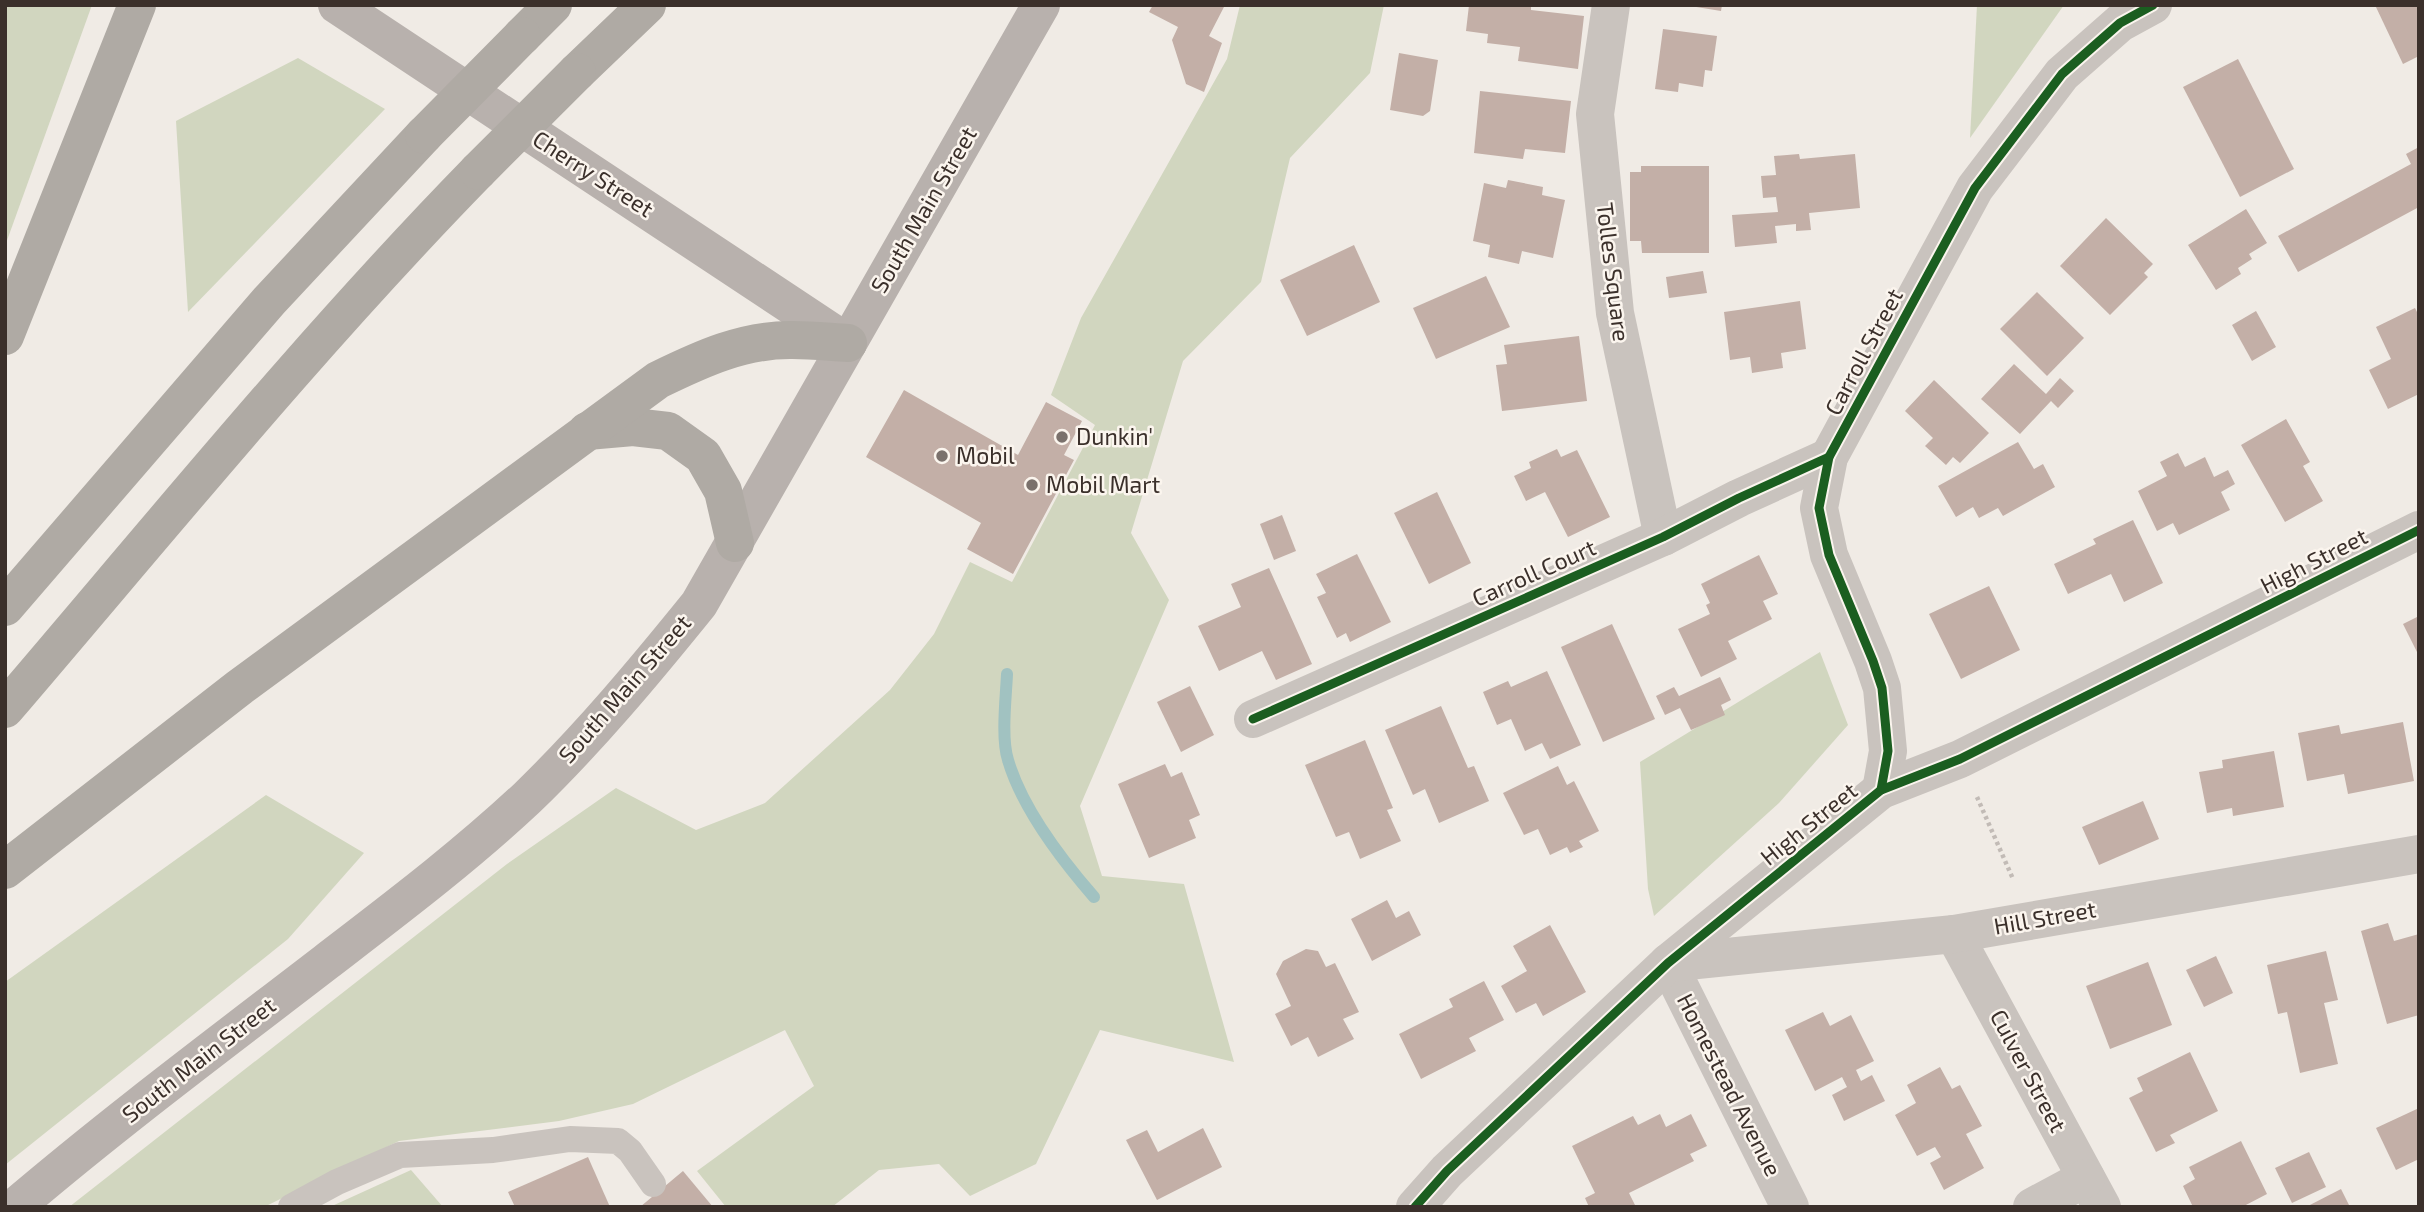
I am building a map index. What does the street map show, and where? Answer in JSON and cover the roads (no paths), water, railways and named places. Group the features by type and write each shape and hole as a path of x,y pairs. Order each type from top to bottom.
{"highway":[{"path":"5,336 137,5"},
{"path":"5,607 269,301 424,135 553,5"},
{"path":"5,709 319,342 428,222 647,5"},
{"path":"5,870 240,687 658,380 707,356 749,344 792,340 848,343"},
{"path":"585,432 633,427 668,431 703,456 723,491 735,542"}],"main road":[{"name":"Cherry Street","path":"337,5 848,343"},
{"name":"South Main Street","path":"15,1207 82,1150 429,883 525,799 582,743 638,679 699,604 1041,5"}],"street":[{"name":"Tolles Square","path":"1611,5 1595,114 1615,313 1663,537"},
{"name":"Carroll Street","path":"1881,790 1888,751 1882,688 1874,661 1829,555 1819,508 1829,457 1975,188 2062,74 2115,14 2153,5"},
{"name":"Carroll Court","path":"1252,719 1663,537 1739,498 1829,457"},
{"name":"High Street","path":"1415,1207 1447,1171 1668,963 1881,790 1960,760 2419,530"},
{"name":"Hill Street","path":"1668,963 1954,934 2419,854"},
{"name":"Culver Street","path":"1954,934 2094,1193"},
{"name":"Homestead Avenue","path":"1668,963 1790,1207"},
{"path":"2032,1207 2094,1193"}],"lane":[{"path":"290,1207 337,1182 400,1155 493,1150 570,1139 618,1141 630,1151 653,1184"}],"waterway":[{"path":"1007,674 1005,741 1014,778 1044,832 1094,897"}],"place":[{"name":"Dunkin'","path":"1062,437"},
{"name":"Mobil","path":"942,456"},
{"name":"Mobil Mart","path":"1032,485"}]}
